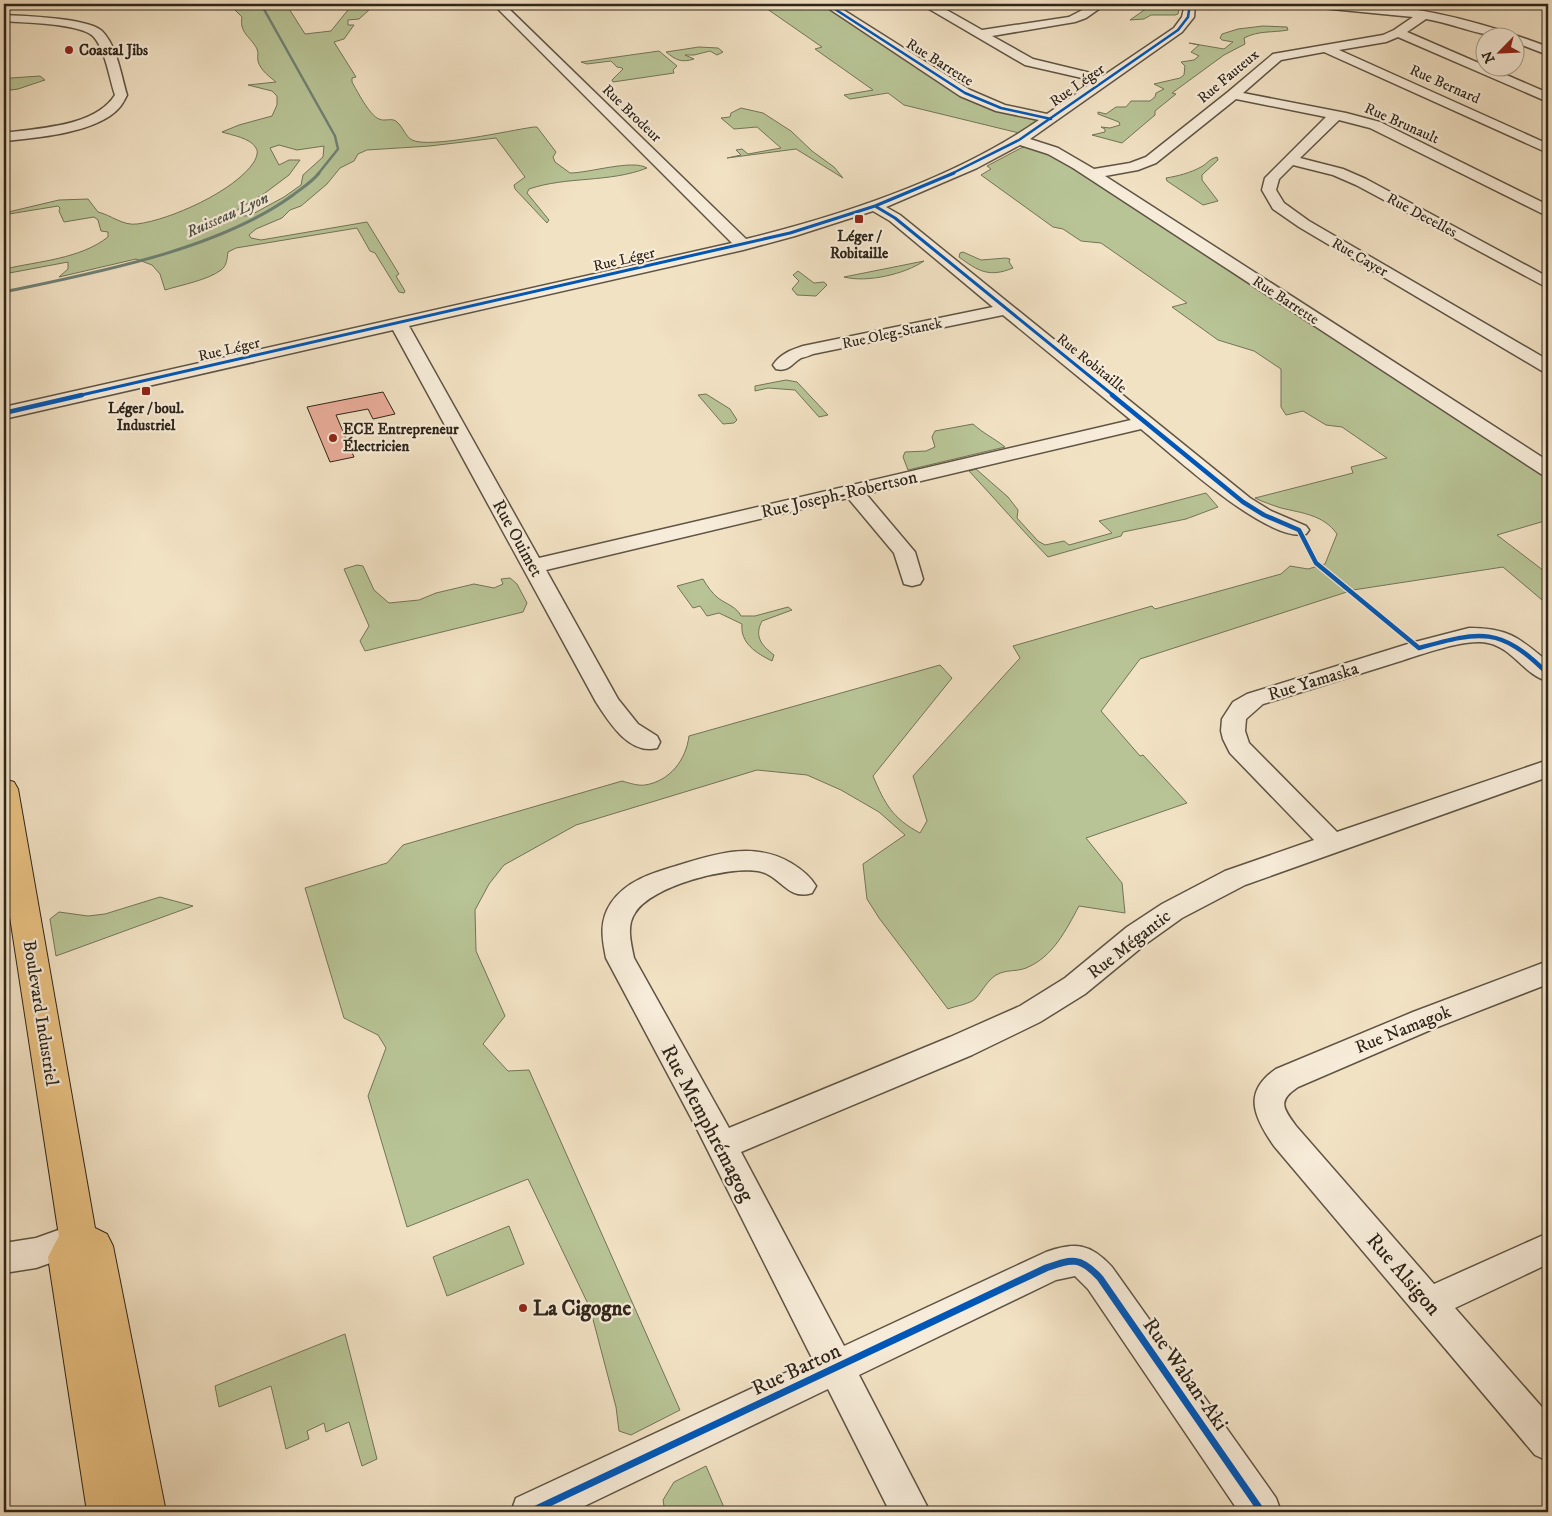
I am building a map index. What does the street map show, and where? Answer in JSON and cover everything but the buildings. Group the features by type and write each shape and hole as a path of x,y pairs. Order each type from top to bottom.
{"main road":[{"name":"Boulevard Industriel","path":"4,789 78,1238"},
{"path":"108,1512 67,1257 78,1238 94,1246 145,1512"}],"street":[{"name":"Rue Brodeur","path":"498,4 744,245"},
{"name":"Rue Barrette","path":"827,4 965,93 1001,108 1051,119"},
{"path":"979,34 1071,20 1082,16 1101,4"},
{"name":"Rue Léger","path":"4,413 744,245 875,206 965,168 1019,140 1178,30 1188,17 1190,4"},
{"path":"1310,4 1365,7 1424,15 1480,28"},
{"path":"931,5 1029,62 1105,80"},
{"path":"931,5 949,5"},
{"name":"Rue Fauteux","path":"1091,174 1133,167 1152,160 1277,57 1372,41 1398,33 1424,15"},
{"path":"4,18 70,24 97,33 106,47 121,95 119,101 110,109 88,120 55,129 4,137"},
{"path":"1398,33 1548,98"},
{"path":"1524,42 1548,51"},
{"name":"Rue Bernard","path":"1327,49 1548,149"},
{"name":"Rue Brunault","path":"1233,95 1336,115 1375,125 1548,211"},
{"name":"Rue Cayer","path":"1336,115 1272,178 1269,190 1274,201 1284,212 1548,367"},
{"name":"Rue Barrette","path":"1019,140 1053,150 1548,470"},
{"name":"Rue Decelles","path":"1290,160 1338,172 1361,182 1548,283"},
{"name":"Rue Robitaille","path":"875,206 895,218 1243,502 1264,515 1299,530"},
{"name":"Rue Oleg-Stanek","path":"782,365 794,355 809,350 1006,309"},
{"name":"Rue Ouimet","path":"399,324 619,719 629,730 648,742"},
{"name":"Rue Joseph-Robertson","path":"534,566 1145,422"},
{"path":"853,491 904,552 912,579"},
{"name":"Rue Yamaska","path":"1332,843 1239,747 1233,737 1232,724 1236,714 1243,705 1255,698 1419,648 1469,635 1493,636 1510,642 1548,674"},
{"name":"Rue Mégantic","path":"721,1146 999,1029 1055,1000 1098,969 1138,935 1190,900 1235,878 1548,768"},
{"name":"Rue Memphrémagog","path":"802,886 794,877 769,864 740,859 725,861 649,885 628,902 619,914 615,927 615,942 620,958 721,1146 911,1512"},
{"name":"Rue Namagok","path":"1269,1100 1274,1088 1287,1078 1424,1020 1548,972"},
{"name":"Rue Alsigon","path":"1269,1100 1272,1117 1285,1136 1548,1442"},
{"path":"4,1258 36,1253 78,1238"},
{"path":"1429,1303 1548,1248"},
{"name":"Rue Barton","path":"530,1512 836,1369 1046,1268 1064,1261 1078,1259"},
{"name":"Rue Waban-Aki","path":"1078,1259 1090,1267 1100,1278 1262,1512"}],"green space":[{"path":"236,4 286,4 305,34 331,31 351,4 369,4 369,10 359,19 348,20 348,25 354,25 344,39 334,42 356,77 352,78 352,82 364,103 375,117 381,120 395,121 412,140 421,142 452,141 537,127 556,152 553,157 555,162 570,173 632,165 647,168 618,176 558,182 529,189 527,193 549,220 547,223 515,189 514,185 525,177 496,138 430,146 367,150 358,154 354,161 340,168 327,184 301,206 290,210 282,218 256,229 249,235 251,238 261,240 367,222 399,274 396,276 405,291 404,293 399,292 375,253 370,251 357,228 236,248 228,252 224,266 216,274 165,290 160,274 152,265 136,259 59,277 68,269 68,262 4,274 5,269 72,255 85,250 108,237 108,232 101,231 98,220 94,217 64,222 58,206 9,214 4,213 59,200 88,199 98,212 122,222 137,224 167,217 201,202 245,173 256,159 256,148 245,139 222,132 272,116 277,105 277,96 272,91 248,85 276,82 261,67 258,61 257,49 242,27 242,17 233,8","holes":["279,145 297,150 324,146 323,157 303,175 301,185 284,197 249,216 229,215 265,193 289,175 300,160 289,160 279,165 270,148"]},
{"path":"760,4 821,4 941,82 1038,120 1019,133 904,105 888,93 850,99 844,95 873,90 815,49 822,47"},
{"path":"1152,4 1180,4 1178,14 1175,15 1151,15 1144,19 1130,20 1147,8 1146,6"},
{"path":"1263,26 1287,27 1288,30 1250,35 1244,38 1245,44 1224,55 1172,93 1176,94 1155,111 1155,115 1122,143 1092,135 1105,132 1105,129 1101,127 1110,128 1120,125 1119,122 1098,114 1098,112 1106,114 1116,107 1126,107 1131,101 1150,101 1155,97 1156,93 1164,89 1154,84 1180,78 1184,75 1185,66 1181,62 1194,60 1199,56 1191,52 1199,45 1189,43 1224,49 1233,42 1222,40 1220,38 1222,34 1238,29"},
{"path":"699,47 718,48 723,52 717,55 710,51 685,55 694,59 682,61 666,52"},
{"path":"659,51 677,66 673,70 674,73 613,82 612,80 623,69 617,67 611,61 587,64 581,62"},
{"path":"40,76 45,80 18,89 4,91 4,81 11,78"},
{"path":"741,108 763,113 791,131 812,151 834,167 843,178 796,149 727,158 741,155 736,150 742,149 748,154 781,148 757,127 734,129 721,118 730,117 731,113"},
{"path":"1030,146 1054,155 1548,477 1548,520 1497,535 1548,574 1548,605 1503,567 1353,590 1140,659 1101,711 1140,756 1143,755 1187,803 1086,838 1122,883 1125,913 1079,906 1058,942 1044,957 1026,968 996,975 974,1000 948,1009 879,918 867,899 863,864 905,835 879,812 841,790 807,775 757,770 576,825 504,865 489,884 475,910 476,951 505,1016 483,1044 508,1071 529,1070 680,1410 631,1435 619,1431 616,1407 590,1308 528,1179 407,1227 368,1096 386,1048 378,1035 344,1018 305,888 387,863 403,845 622,781 639,785 654,783 675,768 684,753 689,736 940,665 952,678 873,776 881,795 896,816 920,833 927,821 913,776 1020,658 1013,646 1152,606 1155,609 1281,574 1290,566 1308,569 1325,564 1337,534 1332,528 1319,519 1305,513 1281,508 1255,498 1353,473 1351,467 1387,458 1342,427 1326,425 1303,411 1286,415 1281,407 1281,369 1254,351 1218,340 1172,307 1187,303 1101,243 1081,241 1063,229 1053,227 981,175 991,169 987,166 1021,148"},
{"path":"1217,157 1218,160 1202,175 1202,180 1218,201 1203,205 1167,181 1166,178 1193,171"},
{"path":"963,252 981,260 1010,259 1009,262 1013,268 1005,271 984,272 959,257 960,253"},
{"path":"924,261 907,270 886,276 864,279 844,277"},
{"path":"798,271 814,283 824,282 827,285 816,296 797,295 792,289 799,281 793,275"},
{"path":"786,380 797,382 828,415 819,417 795,390 768,388 755,391 755,386"},
{"path":"706,394 730,409 737,420 734,423 723,424 698,395"},
{"path":"973,424 1005,447 908,470 903,457 905,452 926,451 935,447 932,437 935,431"},
{"path":"976,469 1008,497 1018,510 1017,518 1038,541 1045,545 1064,541 1069,545 1112,533 1099,521 1206,493 1218,507 1186,519 1123,532 1121,536 1048,557 969,471"},
{"path":"357,565 363,566 374,590 389,603 419,600 436,593 474,584 494,588 503,584 501,579 510,578 517,584 527,603 523,612 365,651 360,641 369,626 344,569"},
{"path":"703,579 716,596 734,608 741,616 755,616 788,607 792,610 762,621 760,626 760,640 774,655 772,661 750,647 744,637 742,624 719,613 707,616 700,606 693,608 677,586"},
{"path":"160,897 193,906 56,956 50,919 59,912 88,916 105,914"},
{"path":"509,1226 524,1264 447,1296 433,1257"},
{"path":"345,1334 377,1459 362,1466 349,1422 326,1432 324,1423 307,1431 309,1439 286,1449 271,1386 219,1407 215,1386"},
{"path":"706,1466 726,1512 665,1512 663,1500 674,1482"}],"waterway":[{"name":"Ruisseau Lyon","path":"261,4 335,136 338,149 318,174"},
{"name":"Ruisseau Lyon","path":"4,292 77,277 192,245 229,231 263,214 293,195 318,174"}],"cycle path":[{"path":"827,4 965,93 1001,108 1051,119"},
{"path":"4,413 725,249 790,233 875,206 972,165 1019,140 1178,30 1188,17 1190,4"},
{"path":"875,206 895,218 1243,502 1264,515 1299,530 1316,563 1419,648 1470,636 1483,635 1495,637 1519,648 1548,674"},
{"path":"530,1512 1046,1268 1070,1260 1082,1262 1100,1278 1262,1512"}],"place":[{"name":"Coastal Jibs","path":"69,50"},
{"name":"Léger / Robitaille","path":"859,219"},
{"name":"Léger / boul. Industriel","path":"146,391"},
{"name":"ECE Entrepreneur Électricien","path":"333,438"},
{"name":"La Cigogne","path":"523,1308"}]}
